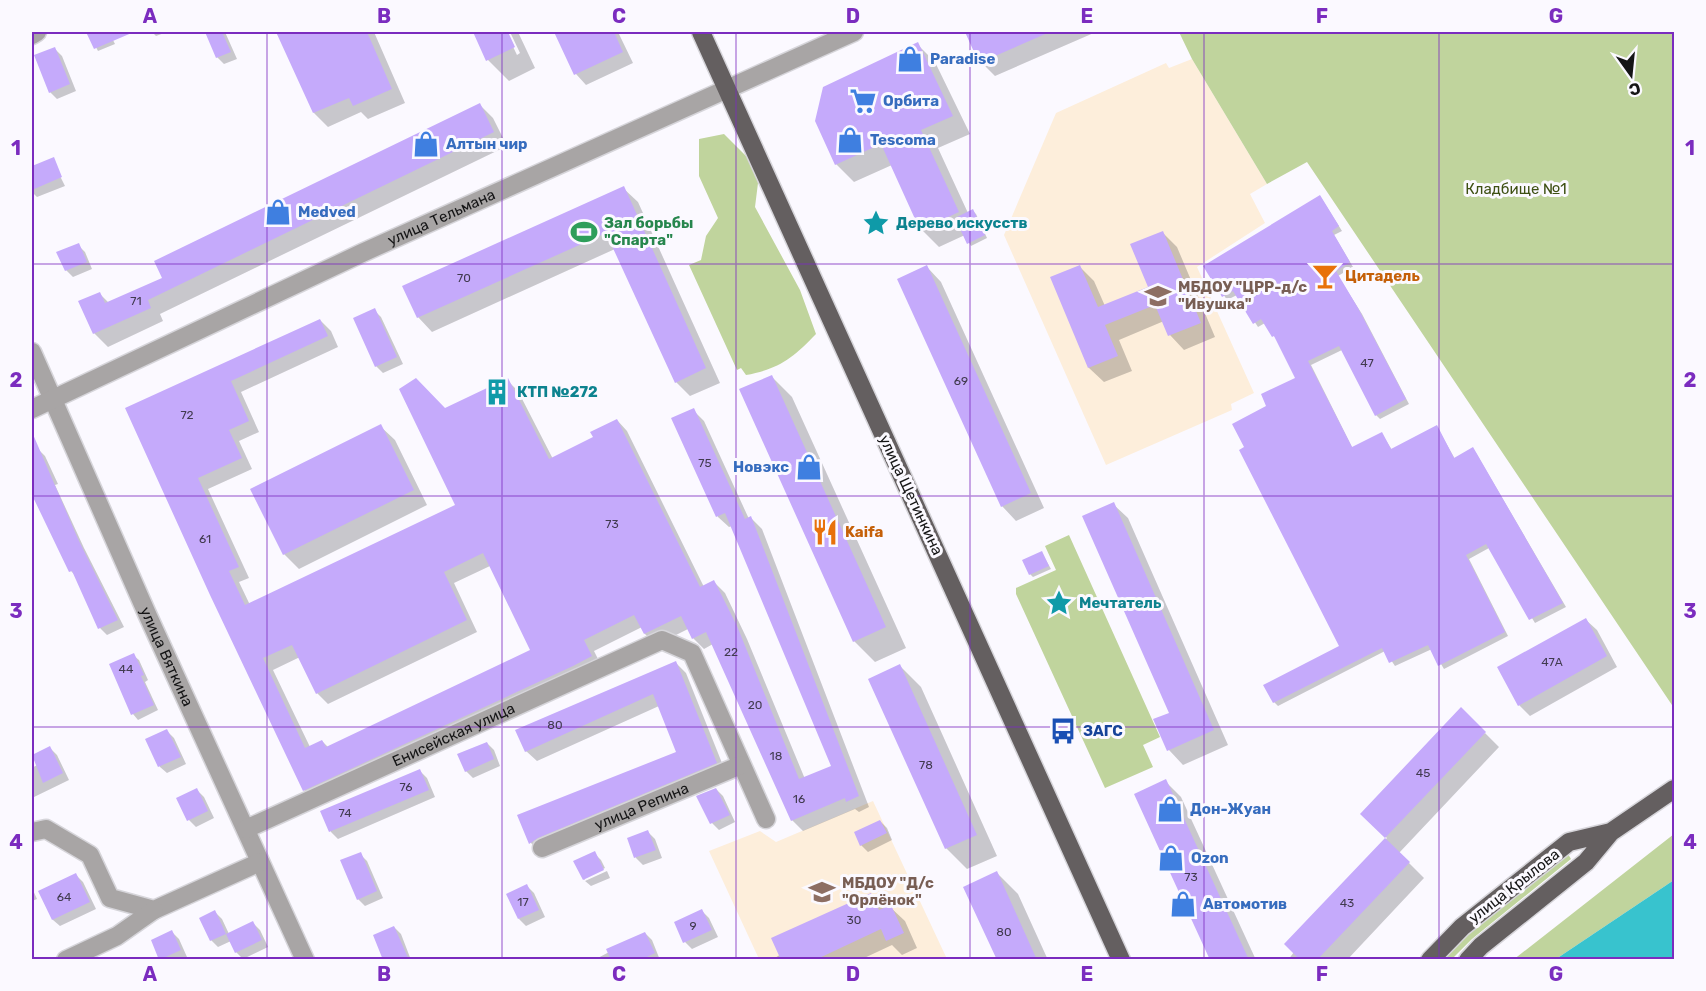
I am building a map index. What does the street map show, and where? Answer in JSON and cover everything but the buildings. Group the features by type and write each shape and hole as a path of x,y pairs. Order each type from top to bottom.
{"main road":[{"name":"улица Щетинкина","path":"700,32 1121,960"},
{"name":"улица Крылова","path":"1468,960 1481,946 1586,862 1611,832 1674,789"},
{"name":"улица Крылова","path":"1430,960 1462,927 1569,842 1611,832"}],"street":[{"path":"32,35 37,32"},
{"name":"улица Тельмана","path":"32,409 362,253 854,32"},
{"name":"улица Вяткина","path":"32,352 148,616 305,960"},
{"name":"Енисейская улица","path":"246,829 662,640 692,654 741,765"},
{"path":"741,765 766,819"},
{"name":"улица Репина","path":"542,848 741,765"},
{"path":"32,832 46,829 90,855 110,898 154,910"},
{"path":"66,960 117,936 154,910 260,862"}],"shaded area":[{"path":"1192,59 1267,184 1250,194 1265,223 1197,267 1254,393 1231,404 1232,410 1106,465 1004,235 1056,113 1166,63 1169,68"},
{"name":"МБДОУ \"Д/с \"Орлёнок\"","path":"873,801 947,959 759,959 709,851 760,831 776,842"}],"green space":[{"name":"Кладбище №1","path":"1179,32 1674,32 1674,708 1307,162 1267,184 1192,59"},
{"path":"724,134 755,165 758,183 755,207 800,290 816,334 800,350 777,366 746,375 741,368 737,370 689,265 701,260 706,236 718,218 699,176 699,139"},
{"path":"1069,535 1160,737 1143,745 1153,767 1105,788 1016,594 1016,588 1056,570 1045,546"},
{"path":"1674,834 1674,880 1556,959 1513,960"},
{"path":"1568,854 1571,859 1472,939 1452,959 1443,960 1503,904"}],"water":[{"path":"1674,880 1674,959 1556,959"}],"place":[{"name":"Paradise","path":"910,59"},
{"name":"Орбита","path":"863,101"},
{"name":"Tescoma","path":"850,140"},
{"name":"Алтын чир","path":"426,144"},
{"name":"Medved","path":"278,212"},
{"name":"Дерево искусств","path":"876,223"},
{"name":"Зал борьбы \"Спарта\"","path":"584,232"},
{"name":"Цитадель","path":"1325,276"},
{"name":"МБДОУ \"ЦРР-д/с \"Ивушка\"","path":"1158,296"},
{"name":"КТП №272","path":"497,392"},
{"name":"Новэкс","path":"809,467"},
{"name":"Kaifa","path":"825,532"},
{"name":"Мечтатель","path":"1059,603"},
{"name":"ЗАГС","path":"1063,731"},
{"name":"Дон-Жуан","path":"1170,809"},
{"name":"Ozon","path":"1171,858"},
{"name":"МБДОУ \"Д/с \"Орлёнок\"","path":"822,892"},
{"name":"Автомотив","path":"1183,904"}]}
